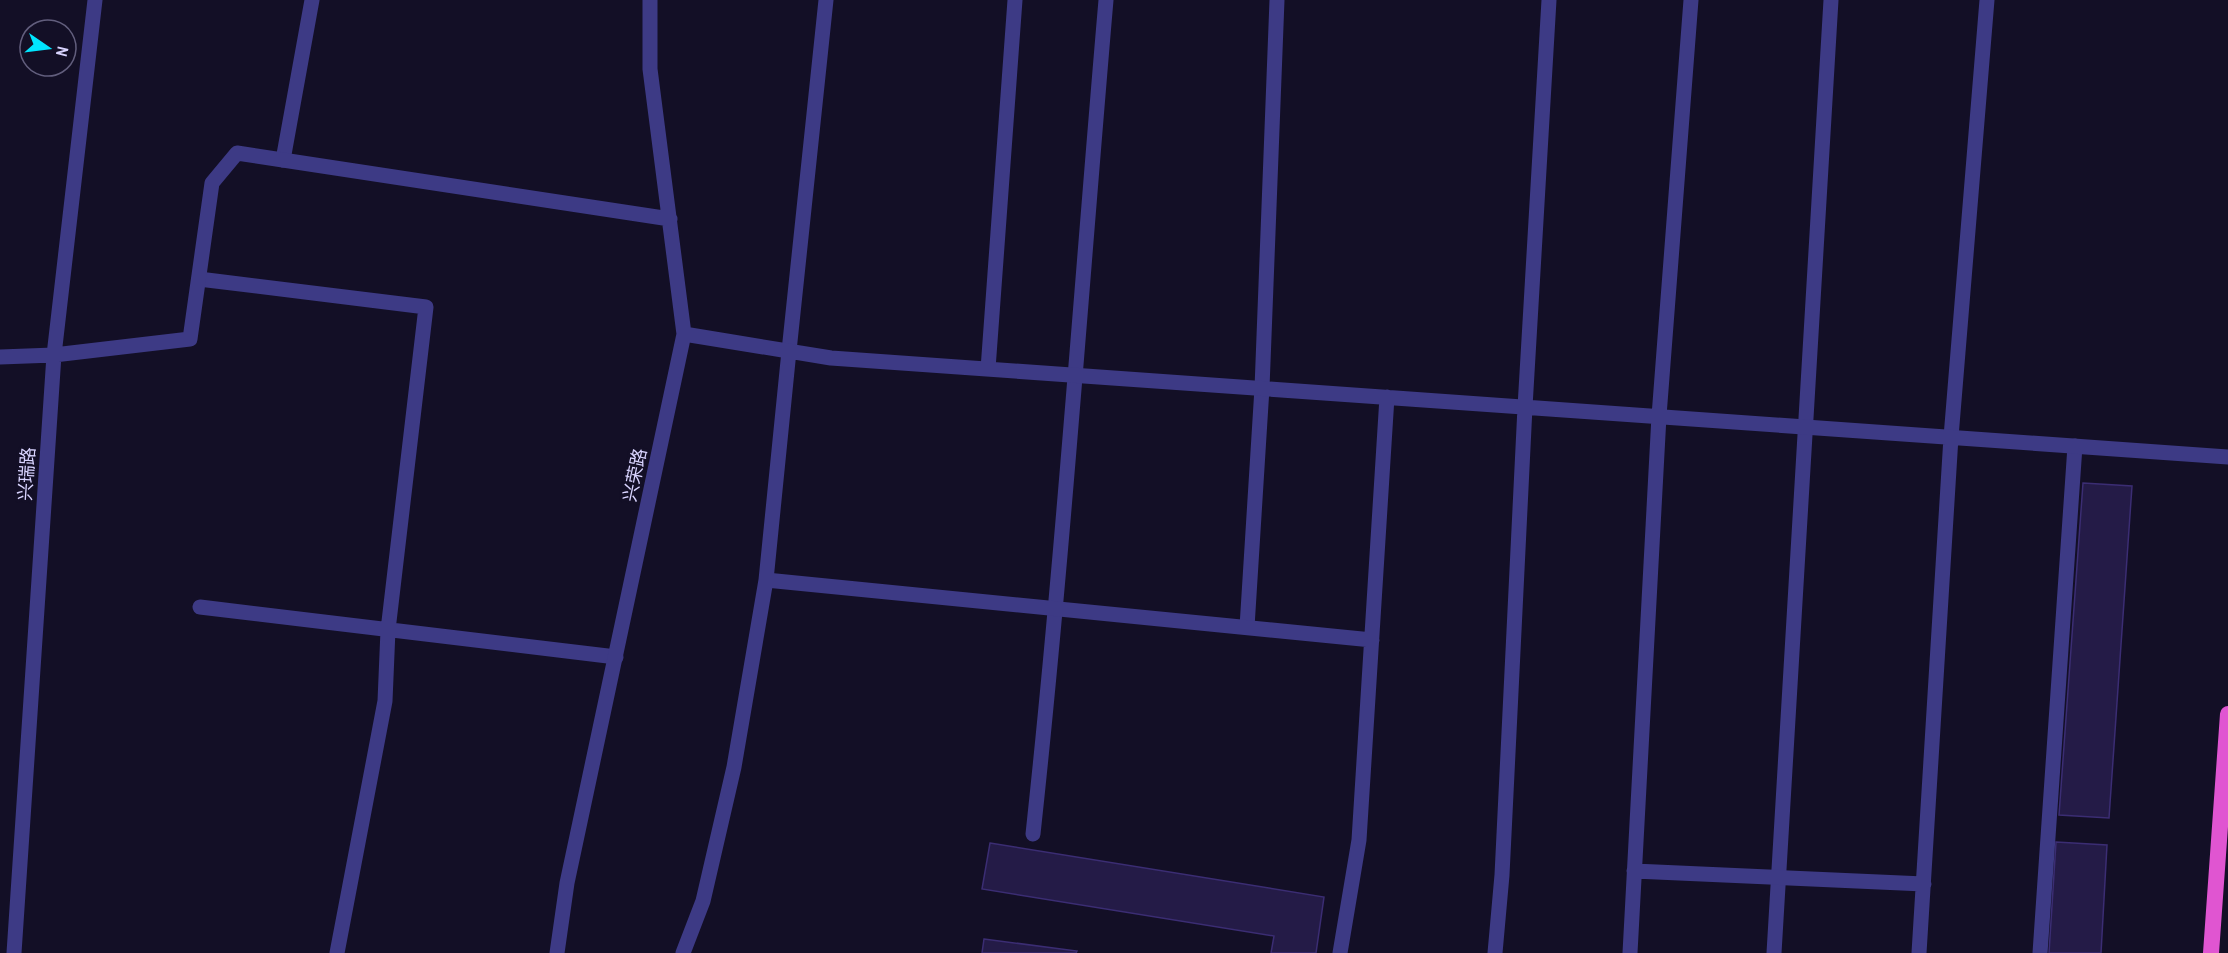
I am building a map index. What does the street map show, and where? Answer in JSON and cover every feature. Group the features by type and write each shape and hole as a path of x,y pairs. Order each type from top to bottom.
{"highway":[{"path":"2211,953 2228,714"}],"street":[{"name":"兴瑞路","path":"14,953 54,355 95,0"},
{"path":"283,160 312,0"},
{"name":"兴荣路","path":"557,953 567,883 684,334 650,69 650,0"},
{"path":"683,953 703,901 734,767 766,580 826,0"},
{"path":"988,369 1015,0"},
{"path":"1033,834 1057,609 1073,375 1106,0"},
{"path":"1247,627 1262,388 1277,0"},
{"path":"1495,953 1502,875 1525,407 1549,0"},
{"path":"1630,953 1659,416 1691,0"},
{"path":"1774,953 1808,427 1832,0"},
{"path":"1919,953 1951,437 1987,0"},
{"path":"0,357 54,355 190,339 212,183 237,153 670,219"},
{"path":"199,279 426,308 388,630 385,701 336,953"},
{"path":"684,334 831,358 2228,457"},
{"path":"1340,953 1359,840 1388,397"},
{"path":"2040,953 2075,446"},
{"path":"766,580 1372,640"},
{"path":"200,607 616,657"},
{"path":"1634,871 1924,884"}],"building":[{"path":"2083,483 2132,486 2109,818 2059,815"},
{"path":"2056,842 2107,845 2101,953 2049,953"},
{"path":"990,843 1324,897 1316,953 1271,953 1274,936 982,889"},
{"path":"984,939 1077,951 1076,953 982,953"}]}
